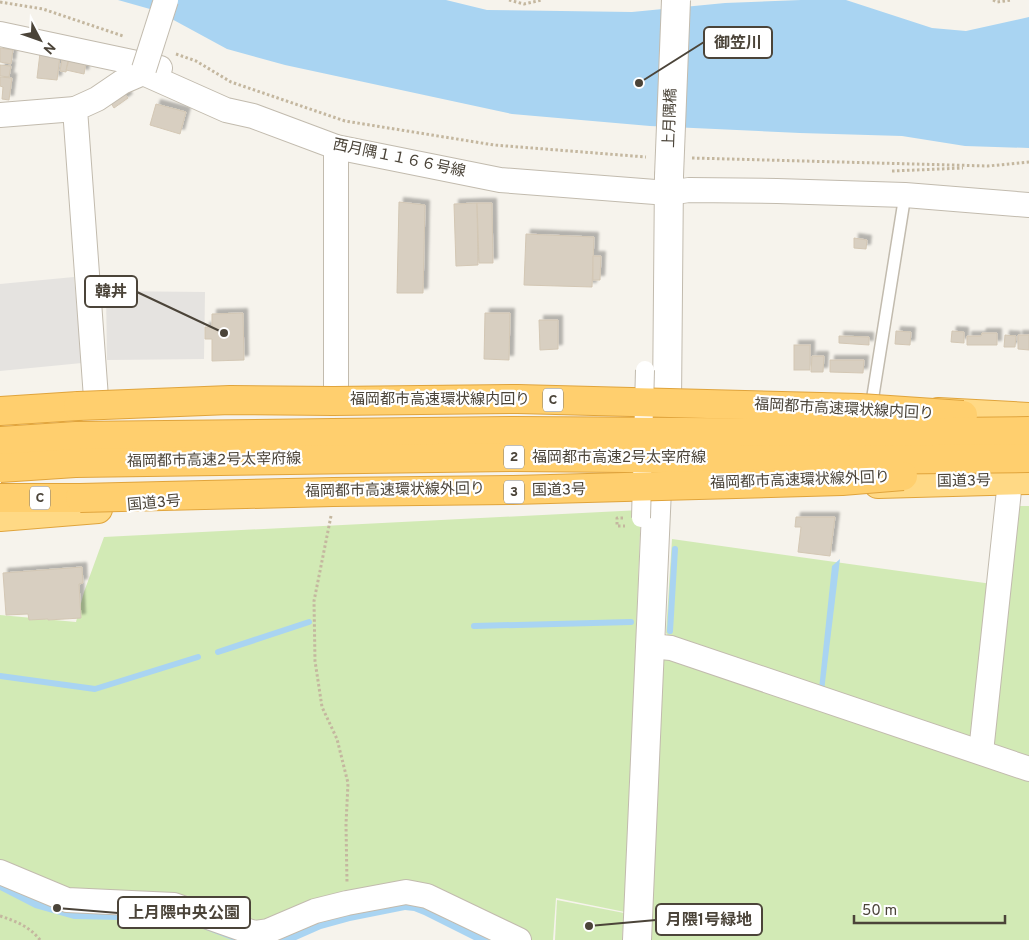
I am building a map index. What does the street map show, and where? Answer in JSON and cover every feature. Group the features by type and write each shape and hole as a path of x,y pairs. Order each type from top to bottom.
{"highway":[{"path":"0,410 96,398 336,396 871,409 1029,418"},
{"name":"福岡都市高速環状線内回り","path":"0,410 230,400 518,399 860,408 1029,418"},
{"name":"福岡都市高速2号太宰府線","path":"0,441 76,436 515,431 860,433 1029,431"},
{"name":"福岡都市高速2号太宰府線","path":"0,468 75,463 516,457 854,460 1029,458"},
{"name":"国道3号","path":"0,517 218,498 658,489 1023,476"},
{"name":"福岡都市高速環状線外回り","path":"0,498 513,490 1023,476"}],"street":[{"path":"0,115 75,109 97,99 122,82 144,71 166,0"},
{"name":"上月隅橋","path":"637,940 658,489 667,403 668,185 676,0"},
{"path":"0,34 163,69 253,116"},
{"name":"西月隅１１６６号線","path":"144,71 226,110 253,116 336,146 500,180 668,185 689,190 905,195 1029,205"},
{"path":"75,109 96,398"},
{"path":"336,146 336,396"},
{"path":"641,518 645,370"},
{"path":"982,752 1023,476"},
{"path":"650,646 671,648 1029,769"},
{"path":"0,872 67,900 174,905 248,931 257,936 316,911 406,892 427,896 519,940"}],"lane":[{"path":"871,409 905,195"}],"path":[{"path":"509,0 524,4 542,0"},
{"path":"993,0 997,2 1012,0"},
{"path":"0,2 44,9 124,36"},
{"path":"169,52 196,61 231,82 346,121 494,144 650,157"},
{"path":"690,158 988,166 1029,162"},
{"path":"331,515 314,600 315,661 322,707 337,739 348,783 346,824 347,903"},
{"path":"0,916 14,920 34,932 40,940"}],"green space":[{"path":"1013,506 1029,506 1029,762 996,750 988,740"},
{"path":"641,510 625,912 556,898 553,940 528,940 428,887 255,922 227,914 190,896 77,891 0,861 0,615 76,622 84,592 104,537"},
{"path":"672,539 992,584 977,735 968,740 671,639 666,633"},
{"path":"670,657 1029,778 1029,940 648,940 660,661"},
{"path":"0,877 175,908 254,940 0,940"},
{"path":"557,900 624,913 622,940 555,940"}],"shaded area":[{"path":"74,277 82,363 0,371 0,284"},
{"path":"106,291 205,292 204,359 107,360"}],"water":[{"path":"118,0 446,0 487,10 632,12 725,3 846,0 932,28 966,31 1029,17 1029,148 965,146 902,136 650,126 512,114 285,65 227,49 157,11"},
{"path":"840,559 824,691 819,689 832,566"},
{"path":"0,882 178,910 251,940 232,940 175,918 74,919 35,908 0,890"},
{"path":"405,902 425,905 489,940 474,940 424,915 405,910 350,921 321,929 296,940 277,940 318,920"}],"building":[{"path":"0,48 13,50 11,64 0,62"},
{"path":"40,53 60,56 57,80 37,78"},
{"path":"62,60 68,60 66,72 60,71"},
{"path":"69,60 86,63 84,74 66,70"},
{"path":"0,65 11,66 9,77 0,76"},
{"path":"0,77 12,78 9,100 2,99 3,87 0,86"},
{"path":"122,90 128,98 114,108 109,100"},
{"path":"156,104 186,112 180,134 150,125"},
{"path":"399,202 425,205 423,293 397,293"},
{"path":"477,203 478,265 456,266 454,204"},
{"path":"477,203 492,203 493,263 479,263"},
{"path":"526,234 594,237 592,287 524,285"},
{"path":"854,238 867,240 866,249 854,248"},
{"path":"593,256 601,256 600,280 593,280"},
{"path":"243,313 244,360 212,361 212,339 205,339 205,327 212,327 212,314"},
{"path":"485,313 510,313 509,360 484,359"},
{"path":"539,320 558,320 558,349 540,350"},
{"path":"896,331 911,332 910,345 895,344"},
{"path":"952,331 964,332 964,343 951,342"},
{"path":"982,333 997,333 997,345 967,345 967,336 981,336"},
{"path":"1005,335 1016,336 1015,347 1004,347"},
{"path":"1018,335 1029,335 1029,350 1018,349"},
{"path":"839,336 869,337 869,345 839,343"},
{"path":"794,345 810,345 810,370 794,370"},
{"path":"812,356 824,356 823,372 811,372"},
{"path":"830,360 864,360 863,373 830,372"},
{"path":"796,517 835,517 830,556 798,552 801,527 795,527"},
{"path":"82,567 83,583 79,584 81,618 29,620 28,614 6,615 3,573"}],"waterway":[{"path":"670,631 675,549"},
{"path":"218,652 309,622"},
{"path":"474,626 631,622"},
{"path":"0,676 95,689 198,657"}],"place":[{"name":"御笠川","path":"639,83"},
{"name":"韓丼","path":"224,333"},
{"name":"上月隈中央公園","path":"57,908"},
{"name":"月隈1号緑地","path":"589,926"}]}
